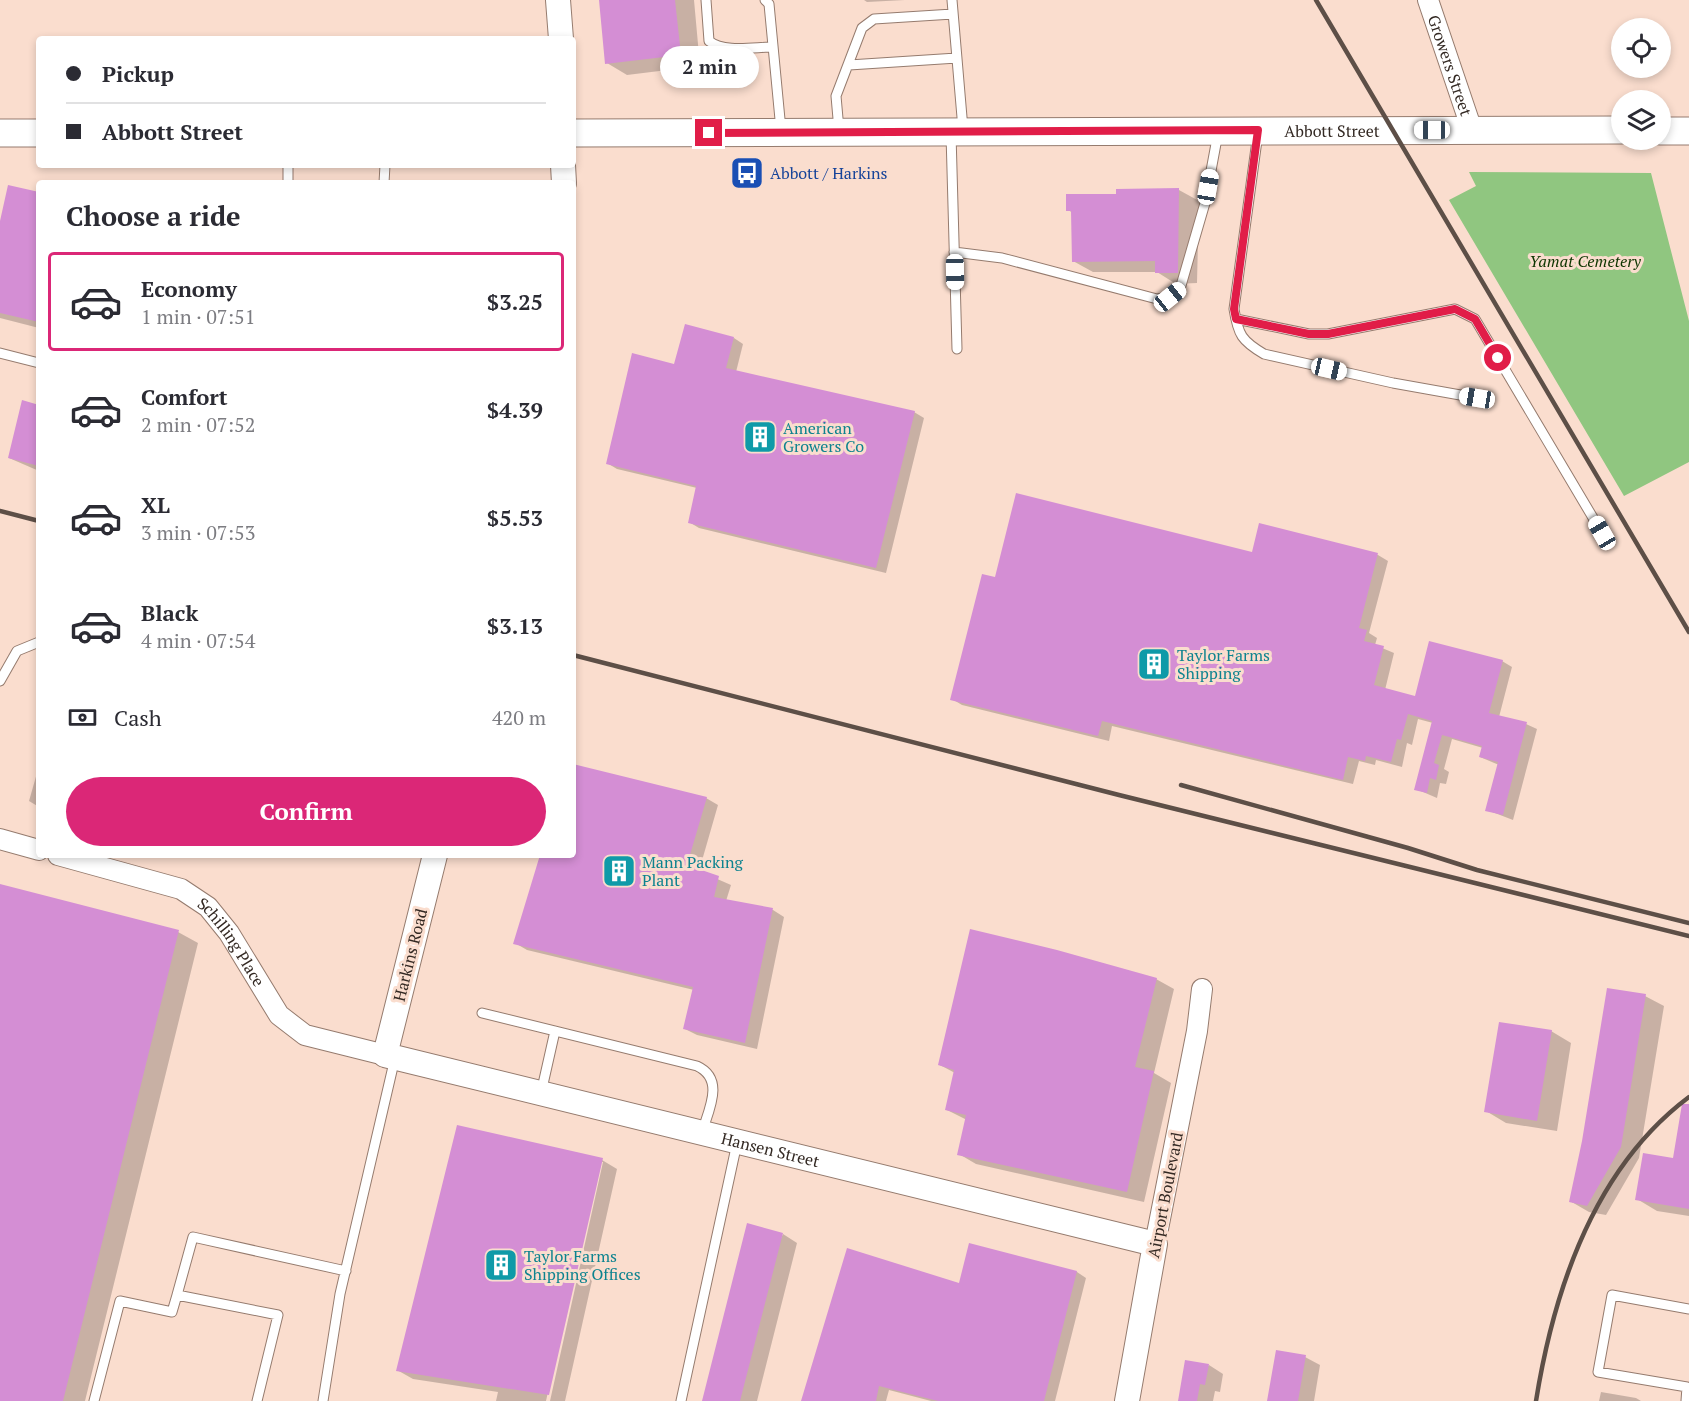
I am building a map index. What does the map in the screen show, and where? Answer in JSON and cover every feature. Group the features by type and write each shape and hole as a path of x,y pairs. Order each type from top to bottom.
{"main road":[{"name":"Abbott Street","path":"576,133 1611,130"},
{"path":"1671,131 1689,131"},
{"path":"0,133 36,133"}],"street":[{"path":"558,0 561,36"},
{"name":"Growers Street","path":"1428,0 1472,130"},
{"path":"0,839 36,849"},
{"name":"Schilling Place","path":"69,858 181,889 208,907 229,933 279,1016 305,1035 390,1056"},
{"name":"Harkins Road","path":"390,1056 434,858"},
{"name":"Airport Boulevard","path":"1127,1401 1197,1031 1202,989"},
{"name":"Hansen Street","path":"390,1056 1155,1244"}],"lane":[{"path":"706,0 709,41 714,45 736,48 773,46"},
{"path":"765,0 768,4 781,133"},
{"path":"952,0 957,58 954,252 957,350"},
{"path":"839,132 836,96 862,28 874,19 953,14"},
{"path":"849,64 957,58"},
{"path":"1258,130 1234,309 1246,344 1264,354 1393,384 1477,398"},
{"path":"954,252 1002,258 1157,299 1170,297 1180,289 1205,203 1218,131"},
{"path":"1236,319 1318,334 1455,309 1475,319 1602,533"},
{"path":"0,352 36,362"},
{"path":"0,681 17,651 36,643"},
{"path":"482,1013 707,1071 713,1081 713,1093 701,1134"},
{"path":"541,1094 555,1031"},
{"path":"323,1401 346,1271 390,1056"},
{"path":"681,1401 737,1143"},
{"path":"94,1401 120,1301 172,1312 193,1238 346,1271"},
{"path":"177,1295 278,1315 257,1401"},
{"path":"1686,1401 1687,1387 1598,1372 1612,1295 1689,1309"}],"green space":[{"name":"Yamat Cemetery","path":"1469,172 1651,173 1689,321 1689,462 1624,496 1449,200 1476,186"}],"building":[{"path":"599,0 675,0 681,55 605,64"},
{"path":"8,185 36,191 36,321 0,313 0,221"},
{"path":"1179,188 1178,273 1155,273 1155,261 1072,262 1071,211 1066,211 1066,194 1116,194 1116,189"},
{"name":"American Growers Co","path":"685,324 734,337 726,368 915,411 876,568 688,523 696,486 606,464 632,353 674,364"},
{"path":"22,400 36,404 36,465 8,458"},
{"name":"Taylor Farms Shipping","path":"1016,493 1252,552 1259,523 1378,553 1359,628 1367,630 1364,641 1384,646 1374,685 1415,696 1429,641 1503,660 1489,713 1527,722 1503,815 1485,811 1498,762 1479,757 1482,746 1442,735 1434,763 1439,765 1436,780 1430,778 1427,793 1414,790 1432,721 1408,714 1401,740 1397,739 1391,762 1366,756 1365,761 1348,757 1343,780 1102,721 1098,736 950,700 982,574 995,577"},
{"name":"Mann Packing Plant","path":"576,765 707,797 687,865 719,876 714,897 773,908 745,1043 683,1029 693,987 513,944 539,858 576,858"},
{"path":"0,884 179,930 63,1401 0,1401"},
{"path":"970,929 1157,978 1135,1067 1154,1071 1127,1192 957,1155 966,1115 945,1110 954,1070 938,1065"},
{"path":"1607,988 1646,994 1621,1147 1587,1206 1569,1202 1582,1141"},
{"path":"1499,1022 1552,1030 1537,1121 1484,1112"},
{"path":"1682,1104 1689,1104 1689,1209 1635,1200 1643,1153 1673,1158"},
{"name":"Taylor Farms Shipping Offices","path":"457,1125 603,1158 549,1395 396,1371"},
{"path":"747,1223 783,1233 740,1401 702,1401"},
{"path":"969,1243 1077,1271 1044,1401 938,1401 879,1386 876,1401 801,1401 847,1248 959,1283"},
{"path":"1276,1350 1306,1355 1298,1401 1267,1401"},
{"path":"1185,1360 1209,1364 1205,1385 1200,1384 1197,1401 1178,1401"}],"railway":[{"path":"1316,0 1689,632"},
{"path":"0,511 36,520"},
{"path":"576,656 1119,795 1689,936"},
{"path":"1181,785 1408,848 1477,870 1689,923"},
{"path":"1536,1401 1554,1316 1567,1274 1584,1234 1604,1195 1628,1159 1656,1126 1689,1097"}],"place":[{"name":"Abbott / Harkins","path":"747,173"},
{"name":"American Growers Co","path":"760,437"},
{"name":"Taylor Farms Shipping","path":"1154,664"},
{"name":"Mann Packing Plant","path":"619,871"},
{"name":"Taylor Farms Shipping Offices","path":"501,1265"}],"route":[{"path":"709,133 1258,130 1234,309 1236,319 1309,334 1328,334 1455,309 1475,319 1498,358"}]}
